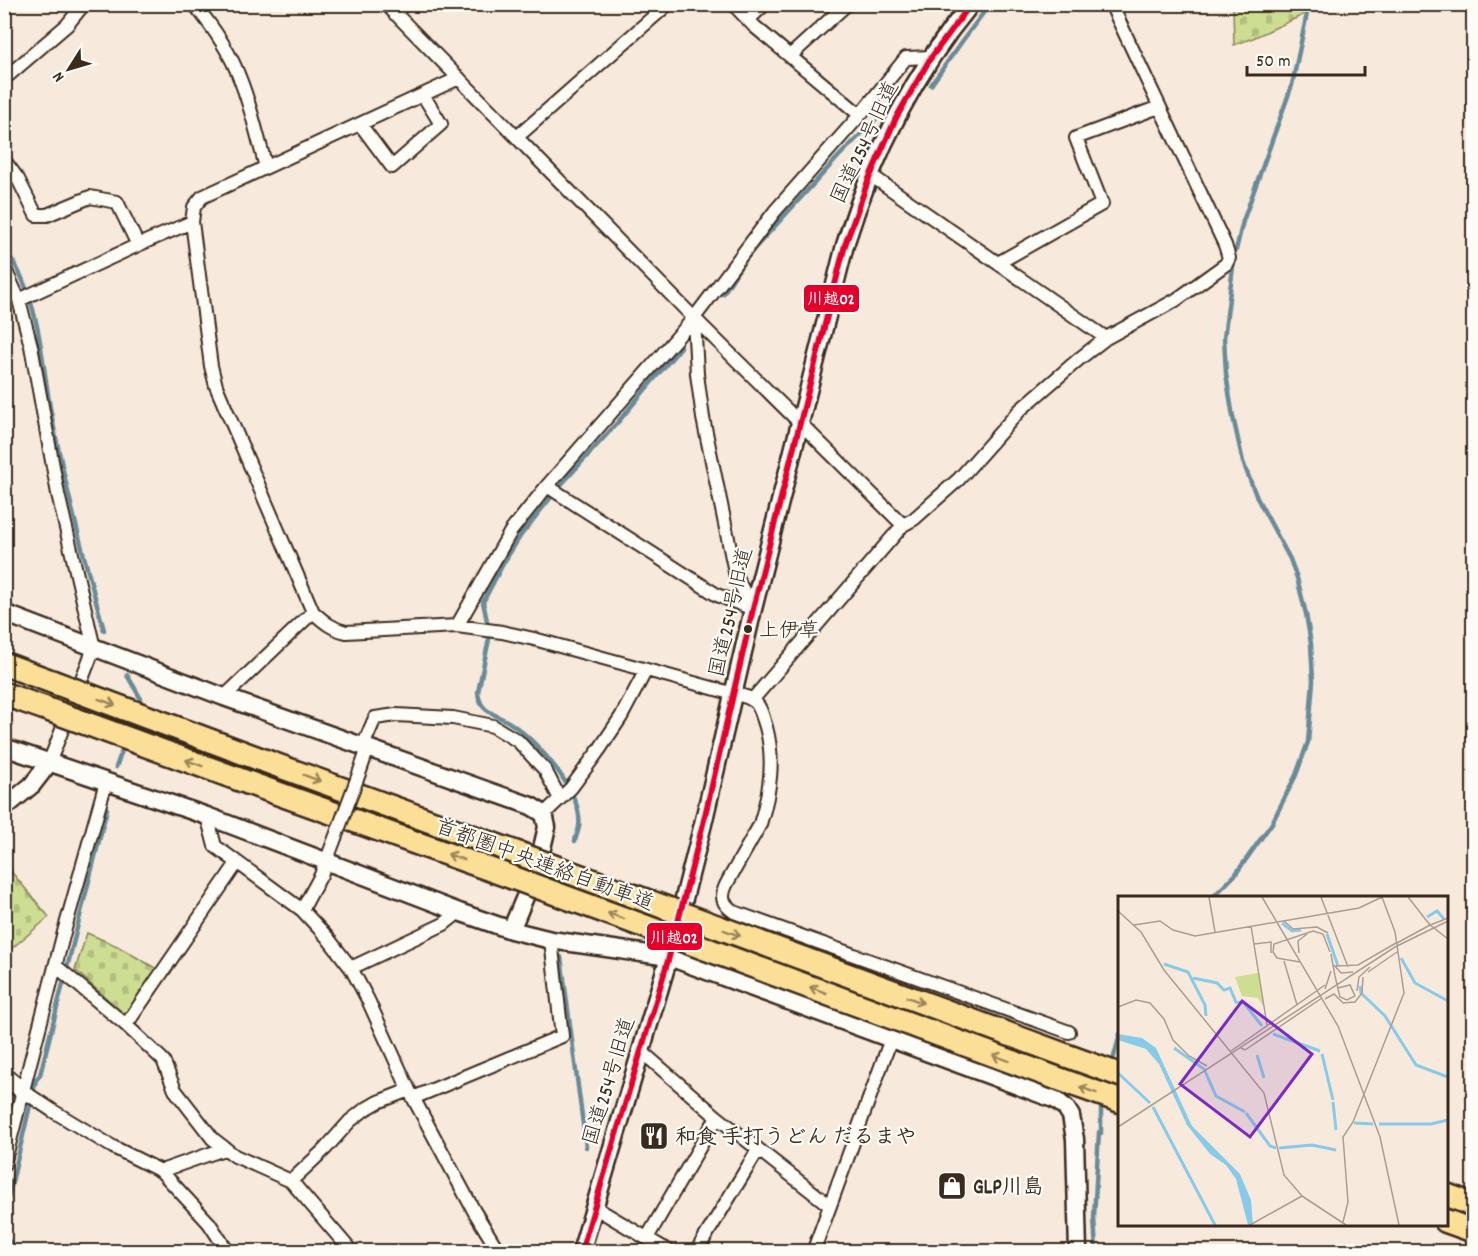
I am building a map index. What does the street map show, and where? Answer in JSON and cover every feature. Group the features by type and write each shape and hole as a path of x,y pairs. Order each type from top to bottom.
{"highway":[{"name":"首都圏中央連絡自動車道","path":"4,664 1118,1075"},
{"name":"首都圏中央連絡自動車道","path":"4,694 511,877 1118,1101"},
{"path":"1448,1197 1473,1205"},
{"path":"1448,1222 1473,1231"}],"street":[{"path":"4,79 67,25 84,4"},
{"path":"194,4 222,42 240,78 266,167"},
{"path":"517,137 668,4"},
{"path":"733,4 748,20 860,115"},
{"path":"748,20 765,4"},
{"path":"790,56 847,4"},
{"path":"753,699 903,525 914,519 958,479 1020,410 1106,338 1176,300 1226,264 1229,258 1225,245 1111,4"},
{"name":"国道254号旧道","path":"581,1251 669,957 703,824 753,609 845,245 869,174 899,111 963,7"},
{"path":"395,8 459,78 694,318 903,525"},
{"path":"457,626 511,531 552,489 584,446 694,318 775,211 860,115 906,58 932,57"},
{"path":"459,78 202,197 194,207 192,222 211,366 216,386 313,612 327,625 346,632 457,626 502,632 753,699 762,712 772,768 759,826 722,893 727,907 734,912 1069,1032"},
{"path":"360,124 392,167 441,124 423,95"},
{"path":"998,263 1102,204 1076,138 1159,107"},
{"path":"4,160 18,179 36,215 47,215 90,197 117,202 138,245"},
{"path":"869,174 1106,338"},
{"path":"19,300 192,222"},
{"path":"4,267 19,300 31,346 58,494 94,648 50,763 32,785 4,808"},
{"path":"694,318 703,418 736,577 753,609"},
{"path":"552,489 717,596 753,609"},
{"path":"224,697 313,612"},
{"path":"4,613 224,697 531,806 544,814 547,827 542,848 511,930"},
{"path":"544,814 566,793 621,717 646,670"},
{"path":"302,910 321,874 337,834 360,771 375,718 396,715 453,718 494,726 518,741 566,793"},
{"path":"4,747 207,816 511,930 551,940 669,957 1056,1100 1066,1108 1071,1116 1075,1139 1078,1251"},
{"path":"4,1164 23,1091 62,972 64,932 106,782"},
{"path":"207,816 215,846 302,910 351,968 411,1094 499,1251"},
{"path":"126,1025 237,863"},
{"path":"351,968 444,924 459,912"},
{"path":"291,1181 325,1149 350,1121 378,1102 411,1094 562,1036 551,940"},
{"path":"62,972 126,1025 163,1060 175,1090 213,1139 235,1156 291,1181 352,1251"},
{"path":"1041,1094 1047,1025"},
{"path":"813,1251 891,1039"},
{"path":"641,1051 717,1117 830,1205"},
{"path":"4,1076 53,1111 114,1147 161,1171 209,1223 228,1251"},
{"path":"647,1238 717,1117"},
{"path":"161,1171 224,1149"},
{"path":"696,1251 759,1150"},
{"path":"594,1207 670,1251"}],"green space":[{"path":"1233,4 1304,5 1303,15 1234,45"},
{"path":"4,863 49,917 5,954 4,954"},
{"path":"87,933 117,946 157,969 127,1012 123,1013 75,970"}],"waterway":[{"path":"931,85 990,4"},
{"path":"1236,250 1243,221 1292,85 1309,4"},
{"path":"723,294 754,249 877,118"},
{"path":"4,247 22,278 34,314 62,468 104,630"},
{"path":"1214,896 1235,875 1272,823 1296,775 1308,742 1313,681 1311,644 1297,578 1290,559 1257,498 1243,462 1233,417 1226,374 1224,338 1233,267"},
{"path":"487,621 483,602 521,535 559,487 681,347"},
{"path":"489,639 478,692 479,700 490,713 507,721 535,743 557,770 567,785 579,814 579,827 575,841"},
{"path":"127,675 141,699 138,707"},
{"path":"116,767 124,745"},
{"path":"4,1216 36,1080 40,1075 107,809"},
{"path":"561,957 586,1147"},
{"path":"1112,1064 1118,1042"},
{"path":"1096,1252 1094,1217 1103,1101"},
{"path":"4,1234 17,1252"}],"transit line":[{"name":"川越02","path":"581,1252 669,957 703,824 753,609 845,245 868,181 896,118 930,59 971,4"}],"place":[{"name":"上伊草","path":"748,629"},
{"name":"和食 手打うどん だるまや","path":"654,1136"},
{"name":"GLP川島","path":"952,1186"}]}
